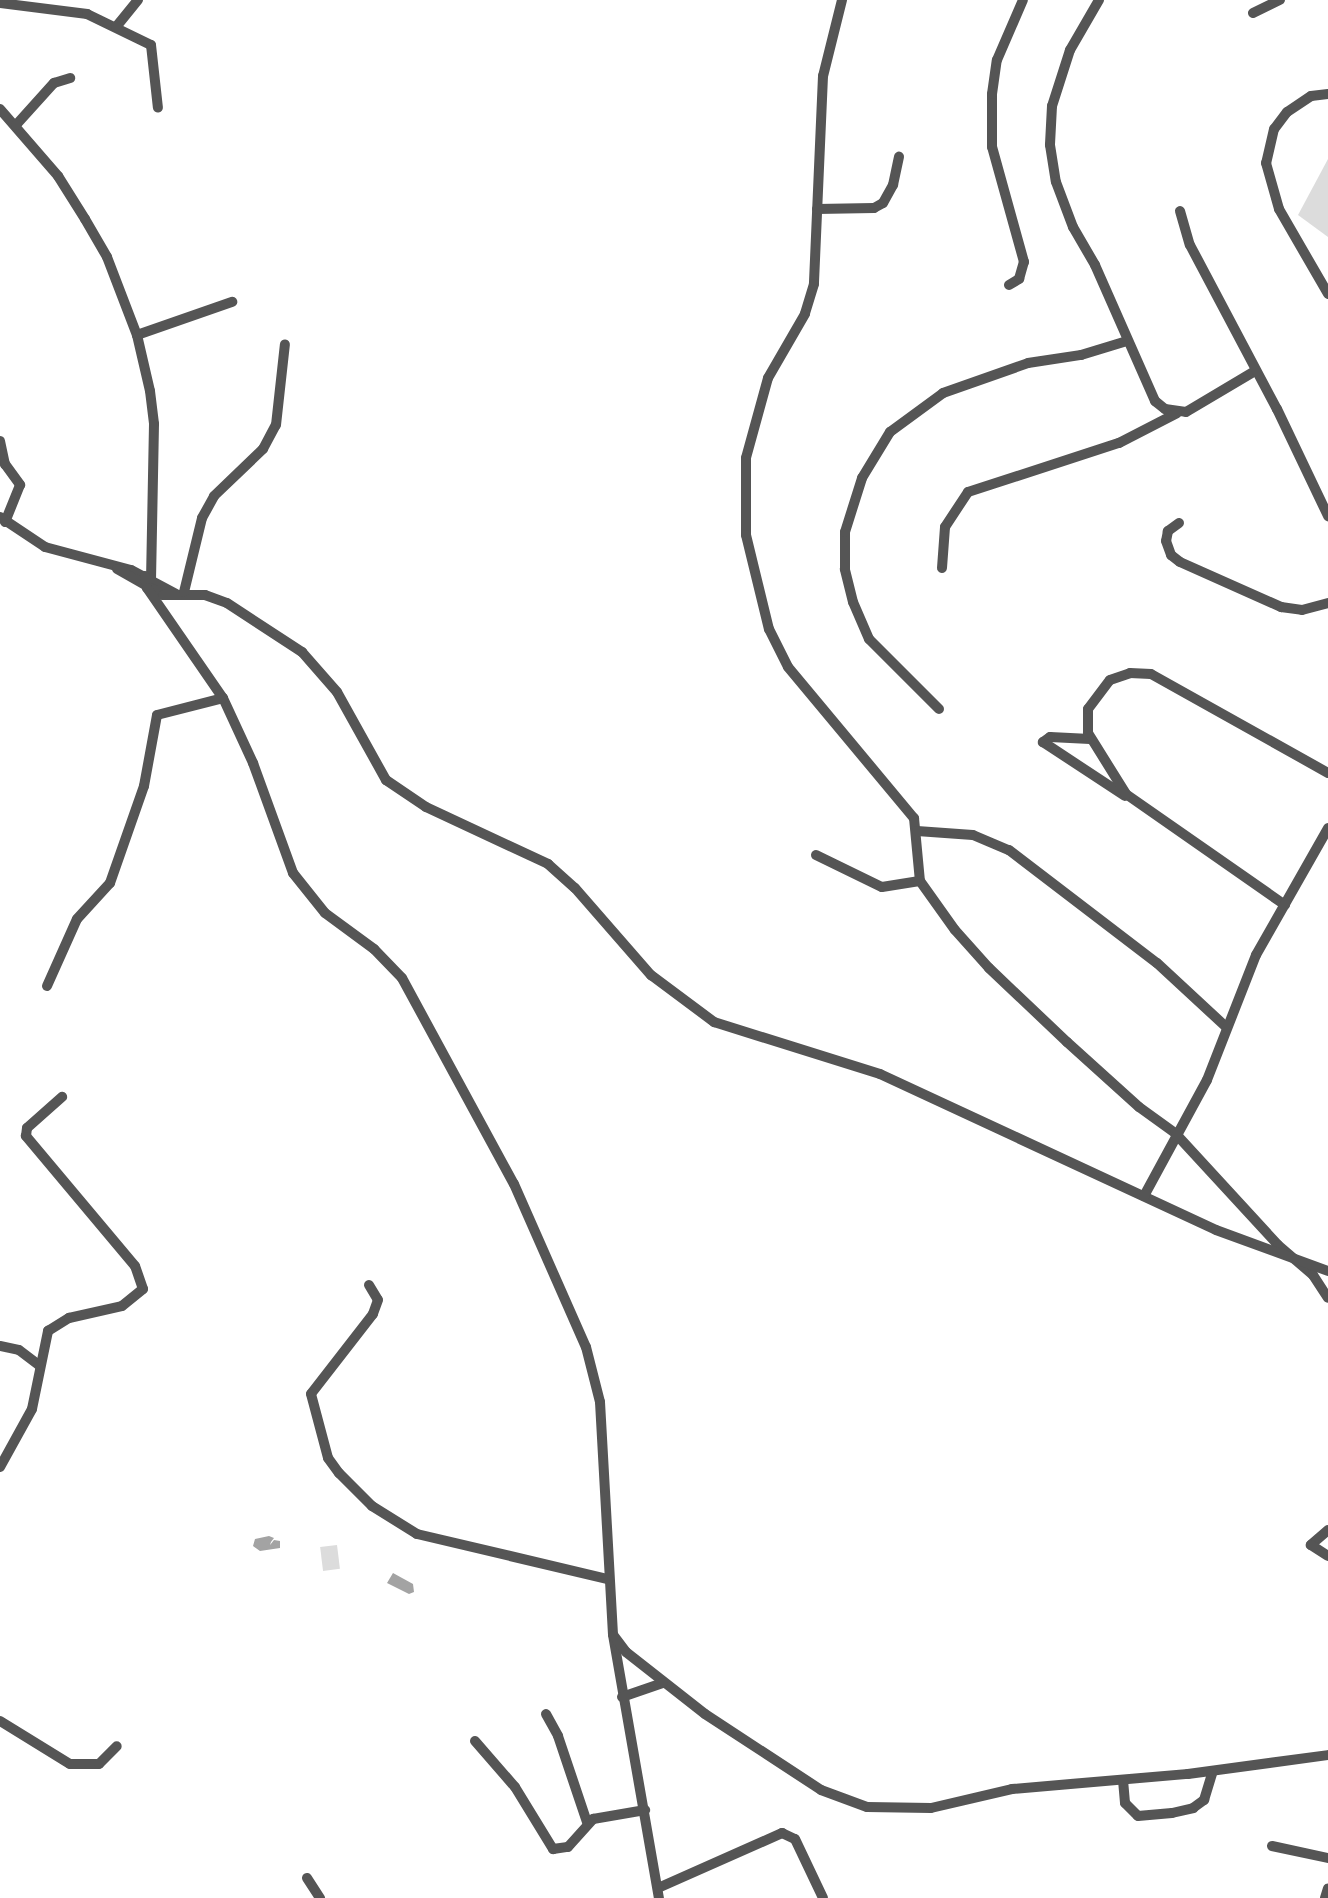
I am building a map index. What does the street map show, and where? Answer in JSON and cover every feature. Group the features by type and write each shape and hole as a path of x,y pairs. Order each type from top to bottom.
{"street":[{"path":"116,27 138,0"},
{"path":"842,0 823,76 814,284 809,301 768,378 749,440 746,535 764,614 778,651 835,726 914,818 920,880 933,903 989,968 1139,1107 1175,1133 1299,1262 1328,1298"},
{"path":"1009,285 1019,279 1024,262 992,147 992,94 997,60 1023,0"},
{"path":"1099,0 1070,50 1058,81 1050,145 1056,182 1073,227 1095,265 1155,401 1177,413"},
{"path":"1253,13 1280,0"},
{"path":"0,3 76,12 116,27 151,45 158,108"},
{"path":"16,125 54,83 70,78"},
{"path":"1328,94 1311,96 1287,112 1274,129 1266,163 1279,209 1328,294"},
{"path":"0,109 58,176 107,257 137,335 150,391 154,424 154,584 171,618 223,698 253,763 292,873 326,913 374,949 402,978 514,1184 586,1347 600,1402 608,1579 613,1635 658,1893 782,1833 795,1839 823,1898"},
{"path":"817,209 874,208 883,203 893,185 899,157"},
{"path":"1180,211 1190,245 1328,516"},
{"path":"137,335 232,302"},
{"path":"939,709 869,639 854,603 845,569 845,532 862,478 891,432 943,393 1028,363 1081,355 1127,341"},
{"path":"180,593 206,511 224,484 262,449 276,425 285,344"},
{"path":"942,568 945,527 968,492 1005,477 1041,470 1119,442 1177,413 1199,408 1255,371"},
{"path":"0,441 5,464 20,485 3,519 45,547 117,569 180,593 227,603 302,652 337,692 386,780 426,807 548,864 651,975 696,1011 731,1029 880,1074 1144,1196 1299,1262 1328,1271"},
{"path":"1179,522 1168,531 1166,541 1172,555 1180,561 1281,607 1302,609 1328,603"},
{"path":"154,584 171,618"},
{"path":"1142,807 1108,771 1090,738 1086,719 1094,696 1110,680 1130,673 1151,674 1328,773"},
{"path":"47,986 77,919 110,883 144,786 157,715 223,698"},
{"path":"1090,738 1050,737 1043,742 1285,905"},
{"path":"1144,1196 1175,1133 1207,1080 1256,955 1328,828"},
{"path":"917,831 973,835 1009,850 1157,963 1226,1027"},
{"path":"816,855 882,887 920,880"},
{"path":"0,1467 32,1409 43,1340 55,1325 84,1314 122,1306 143,1289 135,1266 26,1136 27,1128 62,1097"},
{"path":"369,1285 378,1300 373,1314 311,1394 328,1458 339,1473 372,1506 417,1534 608,1579"},
{"path":"0,1346 20,1350 40,1366"},
{"path":"1328,1530 1311,1545 1328,1556"},
{"path":"613,1635 626,1652 663,1683 804,1780 867,1807 931,1808 1012,1789 1213,1771 1328,1755"},
{"path":"622,1697 663,1683"},
{"path":"546,1714 558,1736 586,1822"},
{"path":"0,1720 70,1764 99,1764 117,1746"},
{"path":"476,1741 515,1786 553,1849 568,1847 586,1822 645,1810"},
{"path":"1123,1780 1125,1803 1138,1816 1172,1813 1193,1808 1204,1800 1213,1771"},
{"path":"1272,1846 1328,1858"},
{"path":"307,1878 320,1898"},
{"path":"1325,1898 1328,1888"}],"shaded area":[{"path":"1328,159 1328,237 1298,215"},
{"path":"269,1536 274,1538 270,1545 274,1540 280,1541 280,1548 260,1551 253,1546 255,1539"},
{"path":"337,1545 340,1569 323,1571 320,1547"},
{"path":"393,1573 413,1584 414,1592 409,1594 387,1583"}]}
